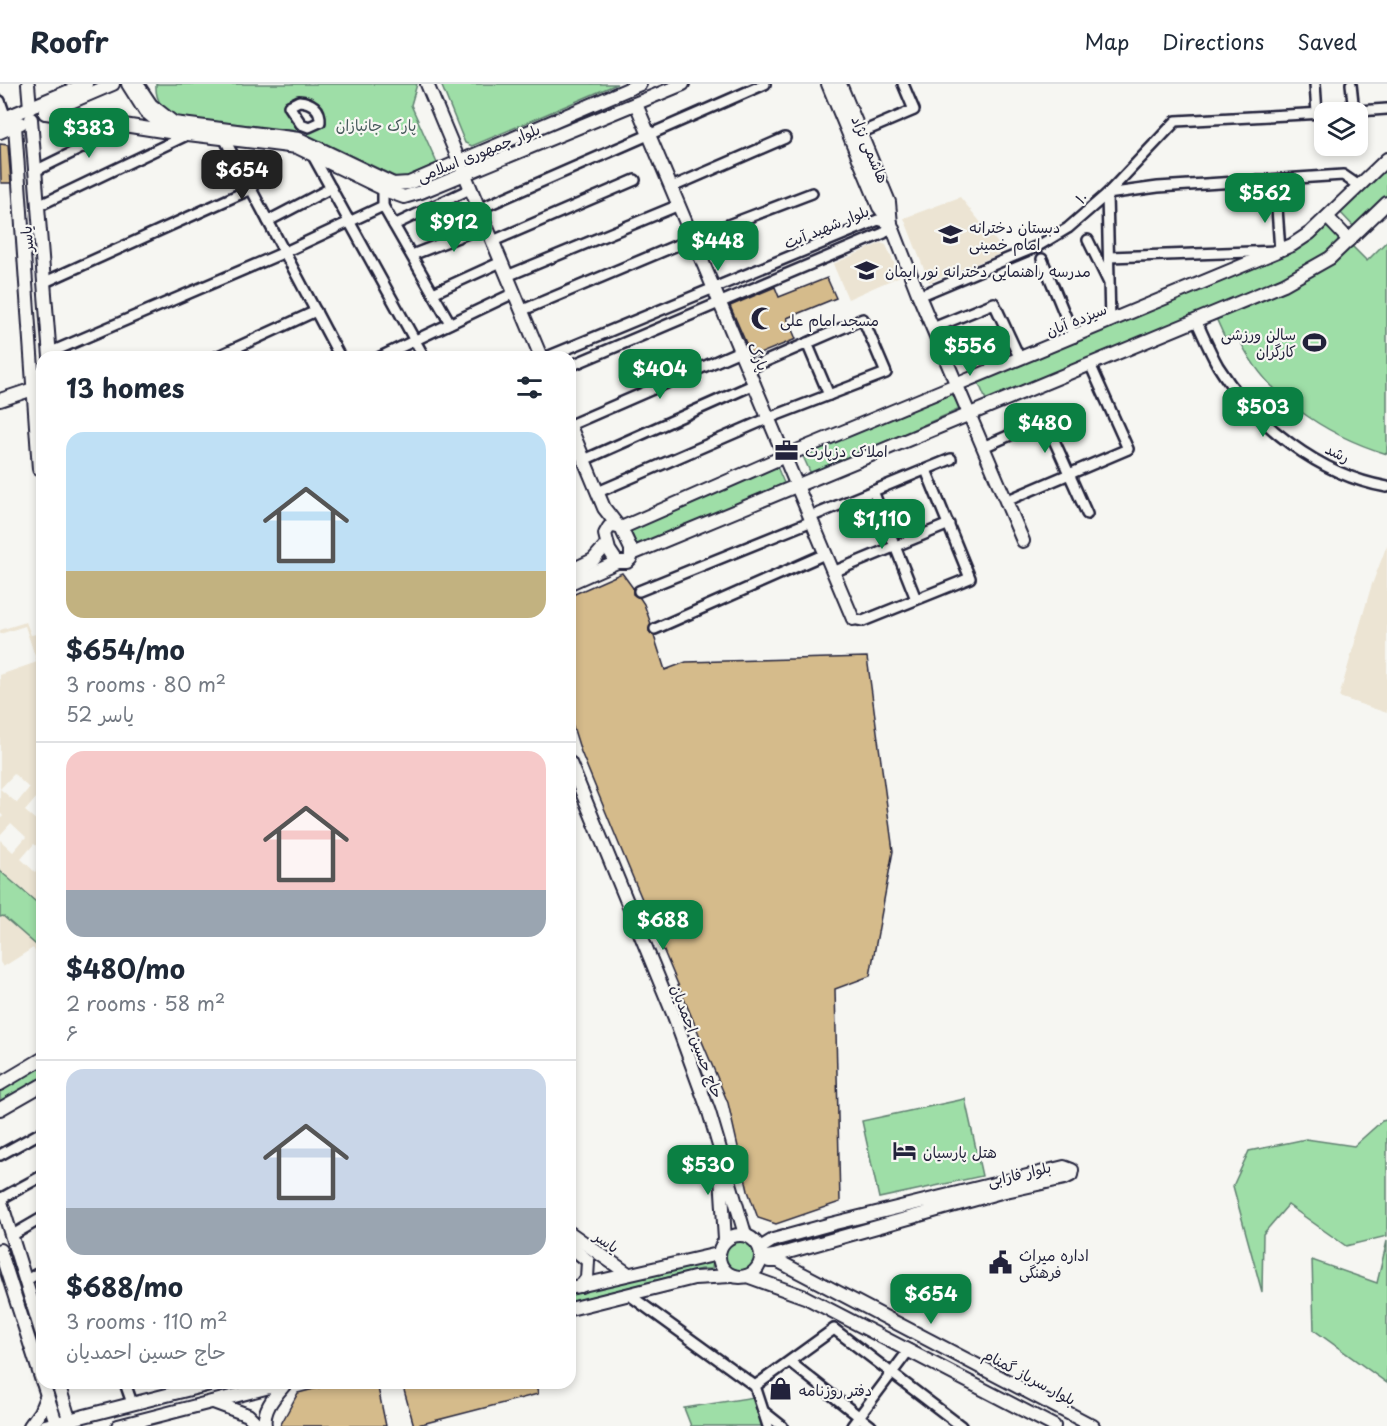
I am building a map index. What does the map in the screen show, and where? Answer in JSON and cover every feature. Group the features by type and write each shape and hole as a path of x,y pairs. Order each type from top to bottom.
{"main road":[{"name":"یاسر","path":"28,84 50,351"},
{"path":"0,132 7,121 30,113 86,84"},
{"path":"46,113 113,84"},
{"name":"بلوار جمهوری اسلامی","path":"128,84 145,111 164,128 184,134 297,147 397,195 412,195 683,84"},
{"name":"بلوار جمهوری اسلامی","path":"137,84 145,99 164,117 180,125 246,131 304,140 393,184 409,183 640,84"},
{"path":"145,99 146,84"},
{"path":"427,84 539,351"},
{"name":"هاشمی نژاد","path":"828,84 879,207 891,224 919,296 1023,541"},
{"name":"هاشمی نژاد","path":"840,84 889,202 891,224"},
{"name":"پارک","path":"636,104 853,619"},
{"path":"30,113 46,113 184,134"},
{"name":"یاسر","path":"7,121 36,378"},
{"name":"سیزده آبان","path":"615,528 1281,251 1310,233 1387,159"},
{"path":"576,580 616,562 627,562 632,554 1307,273 1330,258 1387,203"},
{"path":"1327,217 1349,240"},
{"path":"22,238 40,237"},
{"path":"0,400 36,388"},
{"path":"576,440 604,508 632,554"},
{"path":"576,568 593,560 607,544 615,528"},
{"path":"607,544 616,562"},
{"name":"حاج حسین احمدیان","path":"576,778 674,1016 709,1112 745,1234"},
{"path":"0,1084 36,1063"},
{"path":"0,1110 36,1089"},
{"path":"719,1151 725,1240 718,1254 721,1266 731,1276"},
{"name":"بلوار فارابی","path":"761,1256 773,1240 831,1224 1001,1188 1065,1178 1071,1174 1072,1170 1064,1167 1001,1188 835,1238 761,1256"},
{"path":"0,1199 36,1316"},
{"path":"831,1224 835,1238"},
{"path":"725,1240 734,1235 745,1234 754,1239 761,1256 756,1270 747,1276"},
{"name":"یاسر","path":"576,1237 627,1273"},
{"path":"0,1250 36,1361"},
{"name":"یاسر","path":"576,1251 588,1262 587,1278 576,1286"},
{"path":"576,1287 627,1273 718,1254"},
{"name":"بلوار سرباز گمنام","path":"761,1256 778,1261 1092,1426"},
{"path":"576,1307 694,1278 747,1276 805,1297 1054,1426"},
{"path":"18,1305 24,1315 29,1317 32,1315 33,1307"},
{"path":"30,1426 40,1412 44,1389"},
{"path":"45,1389 53,1425 71,1423 92,1414 175,1389"},
{"path":"60,1389 71,1423"},
{"path":"61,1389 74,1406 92,1414"},
{"path":"118,1426 263,1389"},
{"path":"265,1426 264,1421 269,1404 281,1389"},
{"path":"212,1402 248,1415 259,1426"}],"street":[{"path":"479,209 765,84"},
{"path":"860,133 914,110 903,84"},
{"path":"1315,84 1319,102"},
{"path":"1351,84 1353,102"},
{"path":"1,98 7,121"},
{"path":"1368,111 1387,109"},
{"name":"۱۰","path":"919,296 1038,246 1068,228 1107,194 1176,121 1314,113"},
{"path":"35,171 92,143 94,138 89,120"},
{"path":"304,140 305,126"},
{"path":"38,206 184,134"},
{"path":"224,138 337,351"},
{"path":"672,187 785,138"},
{"path":"312,154 421,351"},
{"path":"1110,321 1107,194 1158,187 1343,175 1359,186"},
{"path":"493,241 634,180"},
{"path":"268,221 331,188"},
{"path":"45,282 251,189"},
{"path":"383,189 383,206 450,323"},
{"path":"394,225 470,189"},
{"path":"523,310 694,238 812,193"},
{"path":"1108,257 1281,251 1276,194"},
{"path":"507,276 679,205"},
{"path":"59,351 285,252 383,206"},
{"name":"بلوار شهید آیت","path":"562,351 878,220 891,224 884,233 576,364"},
{"path":"412,255 486,226"},
{"path":"1088,240 1109,284"},
{"path":"1042,259 1074,337"},
{"path":"433,293 501,262"},
{"path":"392,351 514,293"},
{"path":"933,328 994,303 1020,359"},
{"path":"229,351 316,311"},
{"path":"598,492 769,418 886,374 863,319 748,369"},
{"name":"رشد","path":"1196,320 1218,366 1249,406 1286,441 1330,467 1387,487"},
{"path":"807,343 829,395"},
{"path":"576,422 740,351"},
{"path":"1006,501 1128,449 1090,364"},
{"path":"584,460 755,384"},
{"path":"983,447 1045,420 1087,514"},
{"path":"639,591 951,459"},
{"path":"853,619 863,621 970,578 926,470"},
{"path":"873,491 916,599"},
{"path":"833,572 949,524"},
{"path":"655,629 825,554"},
{"path":"0,1155 36,1135"},
{"path":"0,1199 36,1179"},
{"path":"11,1236 36,1221"},
{"path":"25,1281 36,1275"},
{"path":"628,1294 754,1386 768,1426"},
{"path":"754,1386 834,1329 961,1426"},
{"path":"852,1426 909,1350"},
{"path":"790,1362 871,1426"},
{"path":"128,1389 132,1403"},
{"path":"763,1411 782,1426"}],"shaded area":[{"name":"دبستان دخترانه امام خمینی","path":"960,197 1005,252 929,282 904,218"},
{"name":"مدرسه راهنمایی دخترانه نور ایمان","path":"881,243 886,245 900,276 848,299 833,264"},
{"path":"1387,545 1387,713 1339,697 1371,587"},
{"path":"26,622 31,635 36,634 36,659 25,626 0,634 0,630"},
{"path":"36,662 36,798 25,811 36,820 36,846 34,844 21,859 36,871 36,953 33,948 3,967 0,962 0,840 13,852 26,837 11,823 0,835 0,819 3,816 0,813 0,789 0,675","holes":["14,774 29,788 17,803 0,789"]}],"green space":[{"name":"پارک جانبازان","path":"156,84 417,84 411,105 437,163 406,177 396,177 308,135 310,129 324,122 319,107 290,103 299,131 177,117 161,104"},
{"path":"441,84 617,84 472,146 465,143"},
{"path":"1387,166 1387,198 1355,228 1340,212"},
{"path":"1328,223 1343,240 1308,267 1135,343 1133,340 986,400 977,379 1128,318 1129,320 1295,248"},
{"name":"سالن ورزشی کارگران","path":"1387,241 1387,454 1341,436 1298,410 1263,376 1248,356 1237,334 1225,338 1216,318 1325,266 1352,246 1367,261"},
{"path":"950,389 960,409 811,474 802,454"},
{"path":"775,462 784,483 636,548 627,527"},
{"path":"0,871 36,902 36,945 3,916 0,917"},
{"path":"36,1069 36,1084 0,1106 0,1091"},
{"path":"965,1099 982,1176 879,1198 862,1121"},
{"path":"1387,1120 1387,1236 1346,1246 1288,1205 1263,1234 1262,1292 1233,1186 1249,1151 1306,1139 1354,1146 1382,1121"},
{"path":"741,1236 753,1241 758,1253 753,1265 741,1270 729,1265 724,1253 729,1241"},
{"path":"1387,1241 1387,1383 1314,1330 1312,1260 1377,1283"},
{"path":"713,1258 712,1269 701,1269 576,1300 576,1290"},
{"path":"754,1397 764,1426 691,1426 684,1408"}],"building":[{"path":"0,144 8,145 11,183 1,183"},
{"name":"مسجد امام علی","path":"827,278 836,298 787,318 796,339 752,357 730,306 775,287 779,297"},
{"path":"622,573 633,588 633,594 644,604 651,624 649,631 654,636 665,670 686,662 867,657 893,851 870,976 835,989 840,1202 776,1224 758,1218 748,1191 728,1103 576,736 576,593"},
{"path":"314,1389 378,1389 386,1426 280,1426 298,1393"},
{"path":"404,1389 537,1389 538,1394 414,1426"}],"place":[{"name":"دبستان دخترانه امام خمینی","path":"951,235"},
{"name":"مدرسه راهنمایی دخترانه نور ایمان","path":"867,270"},
{"name":"مسجد امام علی","path":"762,319"},
{"name":"سالن ورزشی کارگران","path":"1314,342"},
{"name":"املاک دزپارت","path":"787,450"},
{"name":"هتل پارسیان","path":"905,1151"},
{"name":"اداره میراث فرهنگی","path":"1001,1263"},
{"name":"دفتر روزنامه","path":"781,1389"}]}
